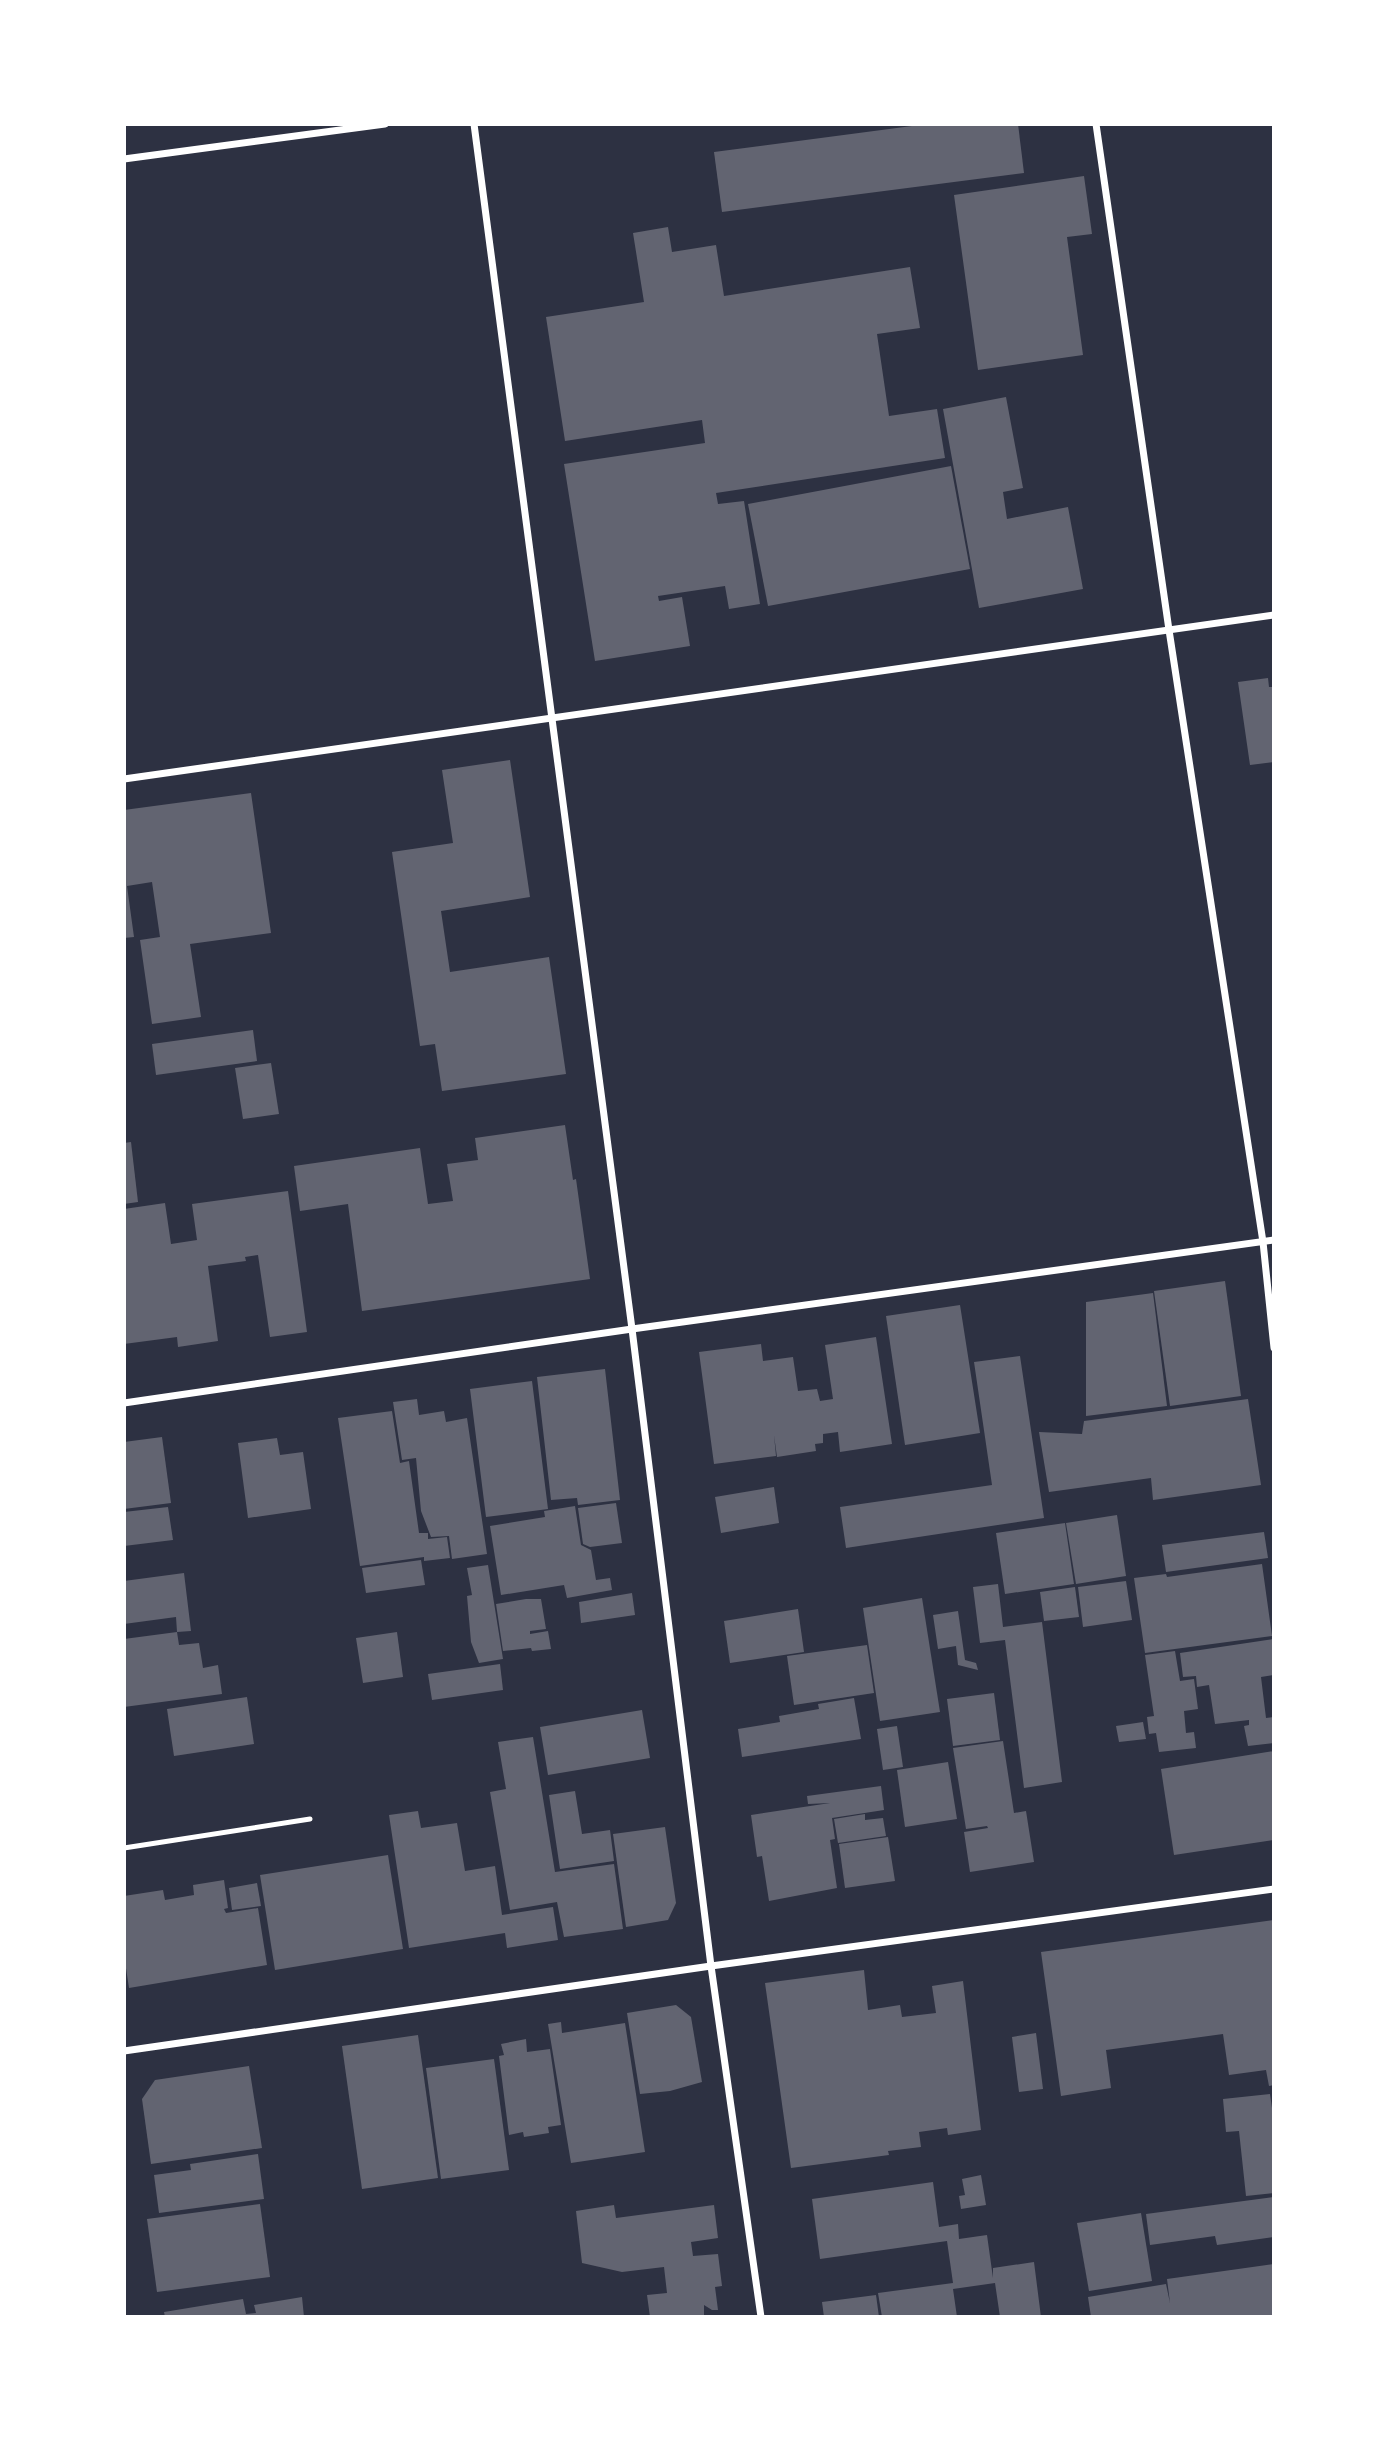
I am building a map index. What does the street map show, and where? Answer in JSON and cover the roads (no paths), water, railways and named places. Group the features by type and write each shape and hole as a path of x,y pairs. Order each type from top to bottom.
{"street":[{"path":"124,159 385,124"},
{"path":"474,124 632,1329 711,1966 761,2317"},
{"path":"1096,124 1169,630 1263,1242 1274,1348"},
{"path":"124,779 1274,615"},
{"path":"124,1403 1274,1240"},
{"path":"124,2051 711,1966 1274,1889"}],"lane":[{"path":"124,1848 310,1819"}]}
